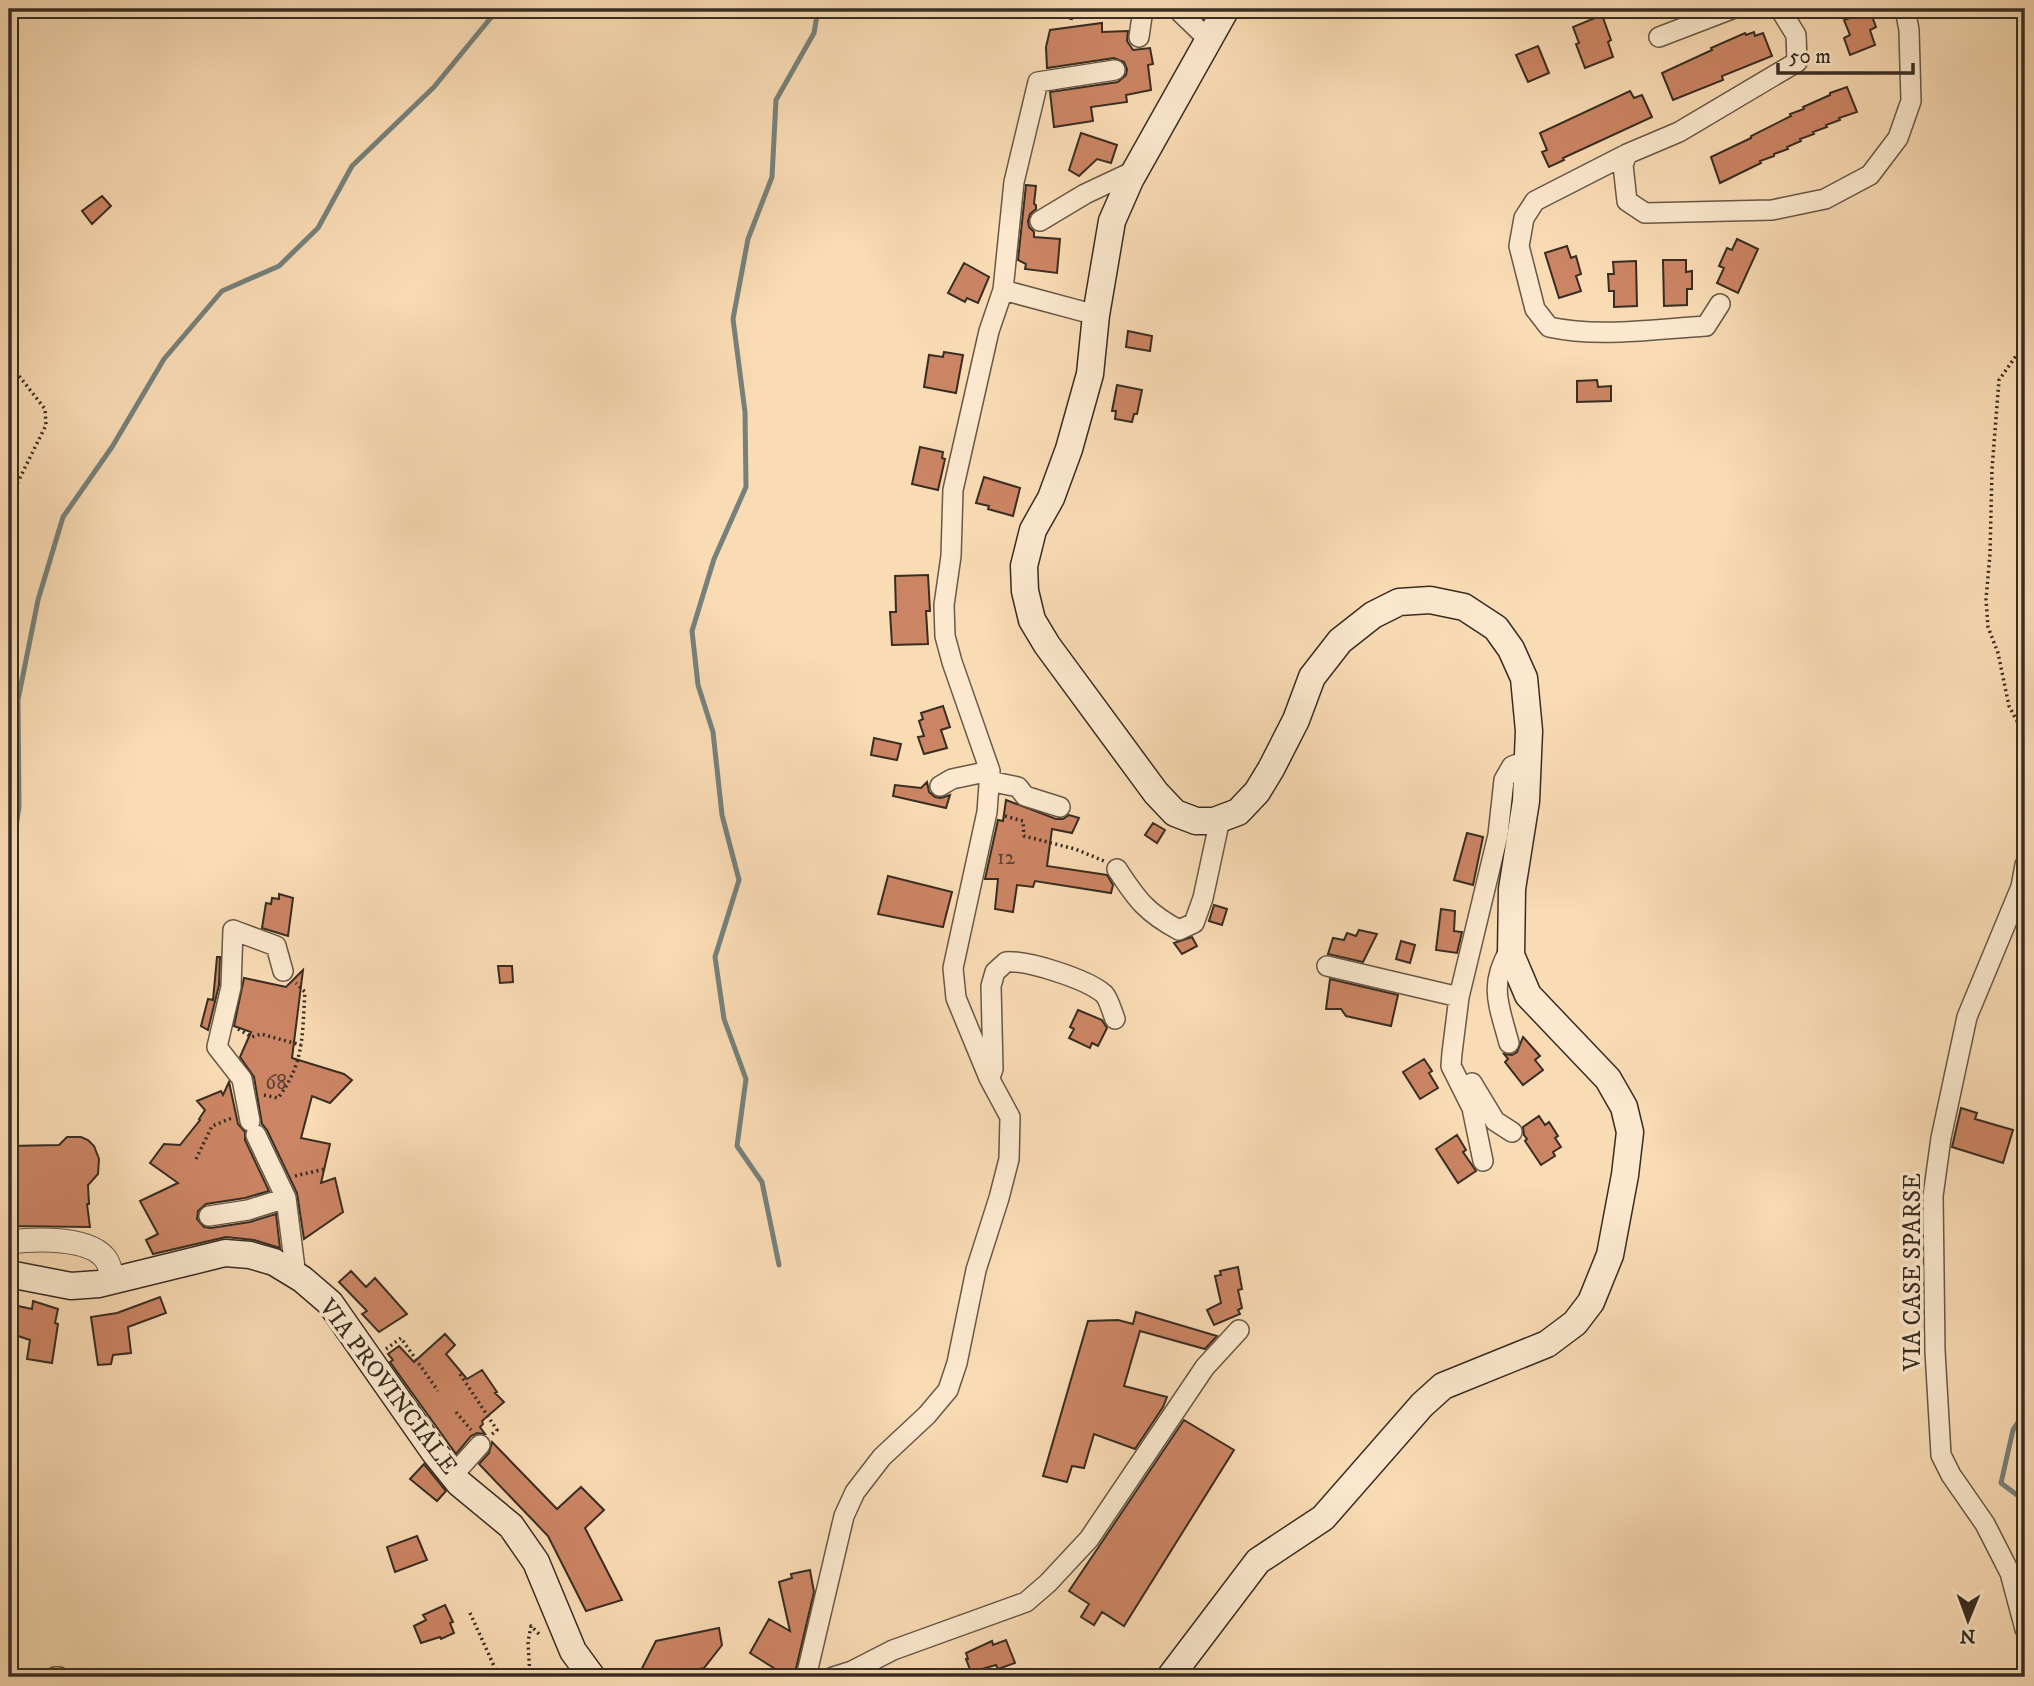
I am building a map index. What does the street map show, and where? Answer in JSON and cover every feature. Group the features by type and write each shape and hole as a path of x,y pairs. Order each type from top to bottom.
{"main road":[{"path":"1170,1677 1258,1561 1323,1518 1422,1405 1443,1386 1547,1344 1575,1323 1591,1302 1609,1255 1625,1175 1630,1132 1623,1107 1608,1079 1528,995 1510,949 1512,889 1530,760 1524,678 1511,649 1496,628 1464,607 1430,600 1399,602 1373,615 1340,641 1312,677 1296,720 1258,792 1238,812 1206,822 1183,818 1156,793 1047,645 1032,620 1025,591 1024,566 1032,530 1051,498 1069,449 1090,374 1096,315 1112,221 1136,170 1226,9"},
{"name":"VIA PROVINCIALE","path":"9,1274 71,1286 114,1281 225,1253 250,1255 274,1262 296,1276 330,1303 459,1483 511,1526 536,1562 573,1651 592,1677"}],"street":[{"path":"1139,37 1143,9"},
{"path":"1177,9 1208,39"},
{"path":"1659,37 1732,9"},
{"path":"1720,304 1706,326 1601,332 1571,332 1549,327 1535,309 1520,246 1524,218 1535,201 1627,154 1679,132 1797,62 1796,35 1780,9"},
{"path":"1627,154 1623,165 1627,201 1645,213 1772,210 1825,199 1870,175 1898,138 1910,102 1909,30 1905,9"},
{"path":"806,1677 844,1516 855,1492 882,1457 927,1415 948,1390 957,1363 976,1270 1009,1158 1010,1116 989,1079 956,998 953,968 987,812 990,776 951,662 945,636 944,605 951,556 953,489 989,331 1003,290 1014,182 1038,82 1115,71"},
{"path":"1040,221 1085,194 1136,170"},
{"path":"1003,290 1096,315"},
{"path":"1483,1161 1472,1108 1451,1066 1452,1053 1459,997 1498,835 1504,780 1512,766 1530,760"},
{"path":"940,786 952,779 990,776 1018,787 1025,796 1060,807"},
{"path":"1118,869 1132,892 1154,917 1179,930 1194,923 1203,898 1220,819"},
{"name":"VIA CASE SPARSE","path":"2025,866 2021,887 1967,1017 1941,1138 1933,1209 1935,1352 1941,1455 1951,1475 1985,1524 2010,1573 2025,1629"},
{"path":"283,971 276,946 233,930 231,987 217,1047 242,1079 249,1116 286,1198 296,1276"},
{"path":"1509,1044 1496,996 1498,972 1510,949"},
{"path":"989,1079 993,1069 991,986 995,972 1006,962 1029,962 1077,980 1105,995 1115,1019"},
{"path":"1327,966 1459,997"},
{"path":"1452,1053 1495,1121 1512,1132"},
{"path":"209,1216 248,1210 286,1198"},
{"path":"9,1241 67,1241 94,1248 106,1259 114,1281"},
{"path":"833,1677 852,1671 893,1650 1026,1602 1048,1583 1089,1539 1205,1367 1240,1330"},
{"path":"453,1475 480,1445"}],"path":[{"path":"1071,20 1072,9"},
{"path":"2025,343 1999,380 1986,599 1988,627 1998,653 2009,706 2025,736"},
{"path":"9,363 45,409 46,425 9,500"},
{"path":"987,812 1023,821 1024,836 1075,849 1118,869"},
{"path":"196,1159 212,1126 249,1116 261,1094 278,1098 288,1085 300,1057 305,992 283,971"},
{"path":"223,1020 251,1037 261,1034 301,1045"},
{"path":"276,1180 325,1169"},
{"path":"370,1361 401,1338 438,1391"},
{"path":"456,1412 480,1445 497,1430 460,1374"},
{"path":"470,1613 499,1677"},
{"path":"530,1677 528,1642 531,1626 542,1636"}],"building":[{"path":"1870,11 1876,27 1870,30 1875,45 1850,55 1844,38 1850,35 1844,20"},
{"path":"1602,15 1611,40 1608,42 1613,57 1585,68 1573,27"},
{"path":"1102,23 1102,32 1128,31 1127,41 1133,50 1150,48 1153,64 1148,65 1151,90 1126,95 1127,102 1091,107 1093,121 1054,127 1050,92 1118,82 1126,75 1127,69 1124,62 1114,58 1047,68 1046,47 1050,30"},
{"path":"1754,32 1755,36 1763,33 1772,56 1673,100 1662,73 1712,50 1711,48 1745,33"},
{"path":"1538,46 1549,73 1528,82 1516,55"},
{"path":"1847,87 1857,112 1839,118 1840,120 1826,125 1827,127 1813,132 1814,134 1800,139 1801,141 1787,147 1788,149 1720,183 1711,157 1751,138 1830,93"},
{"path":"1630,91 1634,98 1642,95 1652,117 1549,167 1542,152 1547,150 1540,133"},
{"path":"1081,133 1117,145 1111,163 1097,159 1079,176 1069,170"},
{"path":"1026,185 1036,186 1036,209 1030,214 1028,221 1034,237 1060,239 1057,273 1025,269 1026,264 1018,260"},
{"path":"102,196 111,206 92,224 82,211"},
{"path":"1737,239 1758,249 1738,293 1717,283 1724,268 1719,266 1727,248 1732,250"},
{"path":"1567,246 1571,258 1576,256 1581,274 1576,276 1581,291 1559,298 1545,253"},
{"path":"1663,260 1686,260 1686,272 1692,271 1692,289 1687,289 1687,305 1664,306"},
{"path":"1636,261 1637,306 1614,307 1614,291 1609,291 1608,274 1614,274 1613,262"},
{"path":"964,263 989,277 978,303 967,298 965,302 948,293"},
{"path":"1128,331 1152,336 1150,351 1126,347"},
{"path":"944,352 963,355 956,393 924,387 929,355 943,357"},
{"path":"1597,380 1598,387 1611,386 1611,401 1577,402 1577,381"},
{"path":"1117,385 1142,390 1137,414 1134,414 1132,422 1115,419 1116,411 1112,411"},
{"path":"920,447 943,452 942,458 945,459 938,490 912,484"},
{"path":"984,477 1020,488 1013,516 976,503"},
{"path":"928,575 928,644 892,645 890,612 896,612 895,576"},
{"path":"943,706 950,727 941,730 947,748 924,754 918,737 924,736 919,721 923,719 921,713"},
{"path":"874,738 901,744 897,760 871,755"},
{"path":"927,782 929,792 935,797 950,795 946,808 893,796 895,785 921,788"},
{"path":"1006,800 1056,819 1069,815 1079,818 1072,833 1052,829 1047,866 1107,875 1113,885 1111,893 1035,881 1033,887 1017,885 1013,912 995,909 998,879 985,879 998,820 1003,821"},
{"path":"1153,823 1165,830 1157,843 1145,835"},
{"path":"1467,833 1483,837 1473,885 1454,880"},
{"path":"888,876 952,892 943,927 878,914"},
{"path":"279,894 293,898 288,936 262,928 266,903 271,904 272,898 279,899"},
{"path":"1214,905 1227,909 1222,925 1209,921"},
{"path":"1441,909 1455,911 1454,931 1462,932 1457,953 1436,950"},
{"path":"1359,930 1377,934 1363,962 1328,954 1333,938 1344,940 1347,933 1356,936"},
{"path":"1192,937 1197,946 1182,954 1174,943"},
{"path":"1401,941 1415,945 1410,963 1396,959"},
{"path":"217,957 220,957 219,985 208,1030 201,1026 208,999 213,1000"},
{"path":"498,966 512,966 513,982 500,983"},
{"path":"303,970 292,1058 344,1074 352,1080 330,1103 312,1096 301,1138 330,1144 321,1183 335,1178 343,1212 304,1239 297,1193 262,1124 254,1077 240,1057 251,1032 234,1026 244,978 286,987"},
{"path":"1330,979 1398,995 1391,1026 1346,1016 1341,1009 1326,1009"},
{"path":"1078,1010 1102,1020 1107,1028 1098,1046 1092,1043 1090,1048 1069,1038 1074,1029 1070,1027"},
{"path":"1523,1037 1540,1056 1535,1060 1543,1070 1523,1085 1505,1062 1508,1059 1504,1054 1512,1055 1517,1052"},
{"path":"1424,1059 1438,1088 1420,1099 1403,1072"},
{"path":"229,1082 238,1124 245,1132 245,1140 269,1191 206,1204 198,1211 197,1219 204,1227 211,1228 250,1222 276,1214 280,1248 254,1240 226,1237 153,1254 146,1240 158,1234 140,1201 178,1183 150,1163 164,1144 180,1145 200,1120 205,1110 197,1101 221,1091 223,1095"},
{"path":"1961,1108 1977,1113 1975,1119 2013,1130 2003,1163 1952,1147"},
{"path":"1539,1116 1545,1125 1549,1122 1561,1147 1553,1152 1555,1156 1541,1165 1525,1141 1527,1139 1523,1127"},
{"path":"1457,1135 1466,1150 1463,1152 1476,1171 1458,1183 1436,1149"},
{"path":"67,1137 88,1140 94,1146 99,1159 98,1174 88,1185 90,1227 9,1226 9,1146 59,1145"},
{"path":"1238,1267 1242,1289 1238,1290 1242,1308 1238,1310 1240,1314 1214,1325 1207,1310 1221,1303 1215,1276 1221,1275 1220,1271"},
{"path":"351,1271 366,1287 375,1278 407,1314 379,1332 362,1314 367,1311 339,1282"},
{"path":"160,1297 166,1313 128,1327 131,1353 113,1355 111,1364 98,1365 91,1317 117,1313"},
{"path":"33,1301 58,1309 52,1363 27,1359 30,1340 9,1333 9,1304 32,1309"},
{"path":"1136,1312 1217,1336 1205,1349 1140,1331 1124,1386 1167,1397 1135,1449 1094,1434 1084,1468 1072,1466 1067,1482 1043,1476 1088,1321 1118,1320 1133,1324"},
{"path":"445,1334 455,1345 446,1354 467,1379 482,1370 497,1392 495,1393 504,1402 482,1421 480,1427 485,1434 477,1433 471,1436 456,1454 390,1362 393,1360 388,1354 399,1346 414,1362"},
{"path":"1184,1420 1234,1450 1124,1626 1102,1612 1094,1625 1081,1617 1089,1604 1069,1591"},
{"path":"492,1442 557,1509 581,1487 604,1510 585,1528 622,1600 586,1611 548,1536 479,1464 489,1453"},
{"path":"424,1464 446,1491 437,1501 410,1479"},
{"path":"417,1536 427,1560 395,1572 387,1547"},
{"path":"810,1570 814,1592 794,1677 788,1677 750,1653 769,1619 790,1631 779,1582 792,1578 791,1574"},
{"path":"445,1605 453,1622 450,1623 454,1633 421,1643 414,1626 426,1620 423,1615"},
{"path":"719,1628 722,1645 704,1668 665,1676 639,1674 656,1641"},
{"path":"1006,1640 1015,1663 998,1669 996,1665 971,1672 966,1653 992,1641 993,1645"}],"waterway":[{"path":"9,873 19,807 18,700 38,600 63,517 112,447 164,359 222,291 279,266 318,228 352,166 434,87 498,9"},
{"path":"779,1265 762,1182 737,1146 746,1079 724,1019 715,957 739,880 722,815 713,732 698,685 692,631 714,559 746,487 745,412 733,319 748,239 772,177 776,100 814,33 818,9"},
{"path":"2025,1412 2013,1430 2001,1483 2025,1501"}]}
